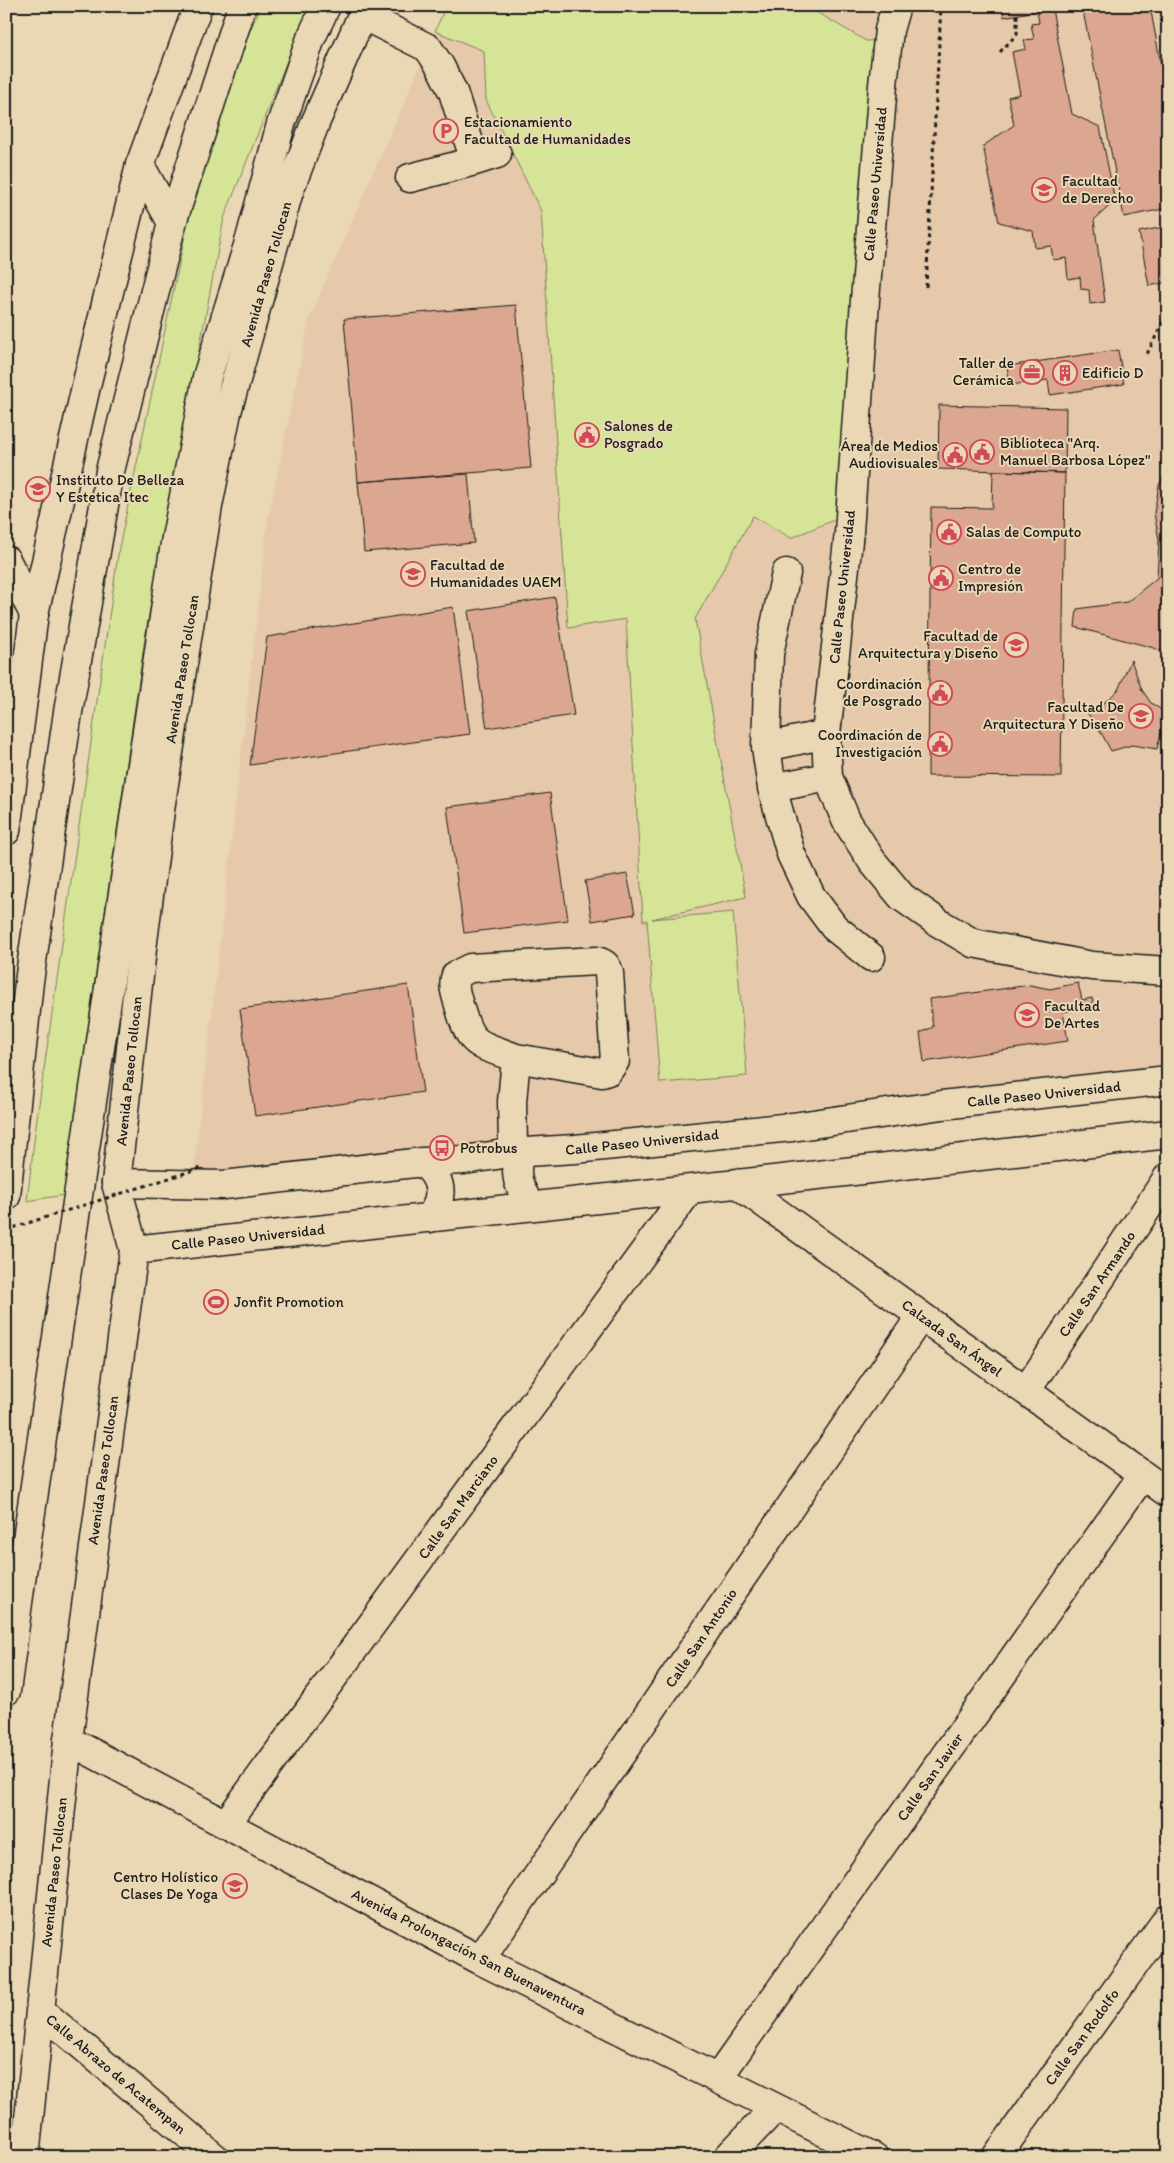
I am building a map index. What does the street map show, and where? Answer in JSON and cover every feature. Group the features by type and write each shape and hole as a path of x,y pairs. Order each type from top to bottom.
{"main road":[{"path":"6,831 34,614 87,382 140,165 198,6"},
{"path":"6,1196 29,982 68,712 110,471 172,223 242,6"},
{"name":"Avenida Paseo Tollocan","path":"6,1691 175,543 206,377 250,239 281,124 312,38 326,6"},
{"name":"Calle Paseo Universidad","path":"896,6 889,30 884,76 865,300 849,532 826,734 828,778 846,820 872,861 902,897 939,923 973,943 1092,966 1168,971"},
{"path":"364,10 428,48 440,66 486,158 410,178"},
{"name":"Avenida Paseo Tollocan","path":"25,2157 68,1740 134,1250 116,1183 142,949 161,803 208,506 227,412 289,191 316,121 364,10"},
{"path":"140,165 172,223"},
{"path":"250,239 289,191"},
{"path":"6,560 34,614"},
{"path":"786,573 769,654 766,747 772,788 791,854 811,896 834,927 871,957"},
{"path":"766,747 826,734"},
{"path":"772,788 828,778"},
{"path":"597,961 603,963 610,974 615,1060 612,1067 602,1073 516,1058 479,1044 466,1030 454,988 456,975 470,968 597,961"},
{"path":"6,1005 29,982"},
{"path":"516,1058 512,1102 513,1143 517,1182 530,1206"},
{"name":"Calle Paseo Universidad","path":"116,1183 224,1185 423,1162 464,1160 514,1153 792,1127 942,1105 1168,1080"},
{"name":"Calle Paseo Universidad","path":"134,1250 1168,1134"},
{"path":"423,1162 434,1171 439,1183 440,1195 437,1208 430,1218"},
{"name":"Calle San Armando","path":"1026,1391 1168,1177"},
{"name":"Calzada San Ángel","path":"736,1183 1168,1493"},
{"name":"Calle San Marciano","path":"226,1824 690,1189"},
{"name":"Calle San Antonio","path":"480,1960 921,1316"},
{"name":"Calle San Javier","path":"718,2078 1142,1476"},
{"name":"Avenida Prolongación San Buenaventura","path":"68,1740 480,1960 874,2157"},
{"name":"Calle San Rodolfo","path":"996,2157 1168,1918"},
{"name":"Calle Abrazo de Acatempan","path":"40,2011 214,2157"},
{"path":"728,2157 774,2108"}],"path":[{"path":"926,287 941,6"},
{"path":"1000,52 1017,34 1018,15"},
{"path":"1147,354 1168,312"},
{"path":"6,1230 201,1168"}],"shaded area":[{"path":"446,6 1168,6 1168,1064 513,1143 193,1176 268,518 309,319"}],"green space":[{"path":"261,6 309,6 224,218 146,631 64,1195 27,1201 36,1125 119,548 190,212 246,39"},
{"path":"446,6 806,6 866,41 888,40 898,77 843,516 791,538 753,516 695,619 746,897 652,919 733,912 747,1076 660,1083 647,920 643,921 626,619 568,628 541,211 486,100 484,51 435,31"}],"building":[{"path":"1002,6 1062,6 1004,17"},
{"path":"1082,6 1150,6 1168,103 1168,208 1124,217"},
{"path":"1052,9 1072,114 1100,127 1115,201 1094,220 1105,302 1090,304 1089,290 1081,289 1080,277 1068,279 1066,258 1053,260 1051,246 1035,248 1033,231 999,222 983,146 1014,125 1008,97 1020,94 1012,52 1026,49 1024,40 1034,39 1031,24 1039,23 1037,11"},
{"path":"1168,226 1168,282 1149,286 1139,232"},
{"path":"516,305 531,468 358,482 344,319"},
{"name":"Edificio D","path":"1118,350 1124,384 1050,395 1048,380 1010,385 1007,366"},
{"path":"939,405 1066,408 1065,473 938,469"},
{"path":"1168,470 1168,654 1154,648 1075,627 1077,609 1127,602 1157,578 1159,540 1154,513 1159,485"},
{"path":"993,471 1065,473 1061,777 928,776 931,507 992,508"},
{"path":"468,474 474,543 364,552 358,482"},
{"path":"555,597 574,715 487,728 468,611"},
{"path":"453,607 470,734 250,765 267,637"},
{"path":"1131,660 1142,690 1151,703 1168,714 1168,724 1161,733 1157,749 1132,745 1111,751 1086,711 1105,702 1118,690"},
{"path":"550,793 568,920 464,933 447,807"},
{"path":"627,874 635,914 592,921 585,881"},
{"path":"1078,983 1082,1000 1092,998 1094,1007 1063,1012 1068,1041 924,1062 920,1033 933,1027 929,999 1030,985 1050,989"},
{"path":"408,985 423,1092 255,1116 240,1009"}],"place":[{"name":"Estacionamiento Facultad de Humanidades","path":"446,131"},
{"name":"Facultad de Derecho","path":"1044,190"},
{"name":"Taller de Cerámica","path":"1032,372"},
{"name":"Edificio D","path":"1065,373"},
{"name":"Salones de Posgrado","path":"587,435"},
{"name":"Biblioteca \"Arq. Manuel Barbosa López\"","path":"982,452"},
{"name":"Área de Medios Audiovisuales","path":"955,455"},
{"name":"Instituto De Belleza Y Estetica Itec","path":"38,489"},
{"name":"Salas de Computo","path":"949,532"},
{"name":"Facultad de Humanidades UAEM","path":"413,574"},
{"name":"Centro de Impresión","path":"941,578"},
{"name":"Facultad de Arquitectura y Diseño","path":"1016,645"},
{"name":"Coordinación de Posgrado","path":"940,693"},
{"name":"Facultad De Arquitectura Y Diseño","path":"1141,716"},
{"name":"Coordinación de Investigación","path":"940,744"},
{"name":"Facultad De Artes","path":"1027,1015"},
{"name":"Potrobus","path":"442,1148"},
{"name":"Jonfit Promotion","path":"216,1302"},
{"name":"Centro Holístico Clases De Yoga","path":"235,1886"}]}
